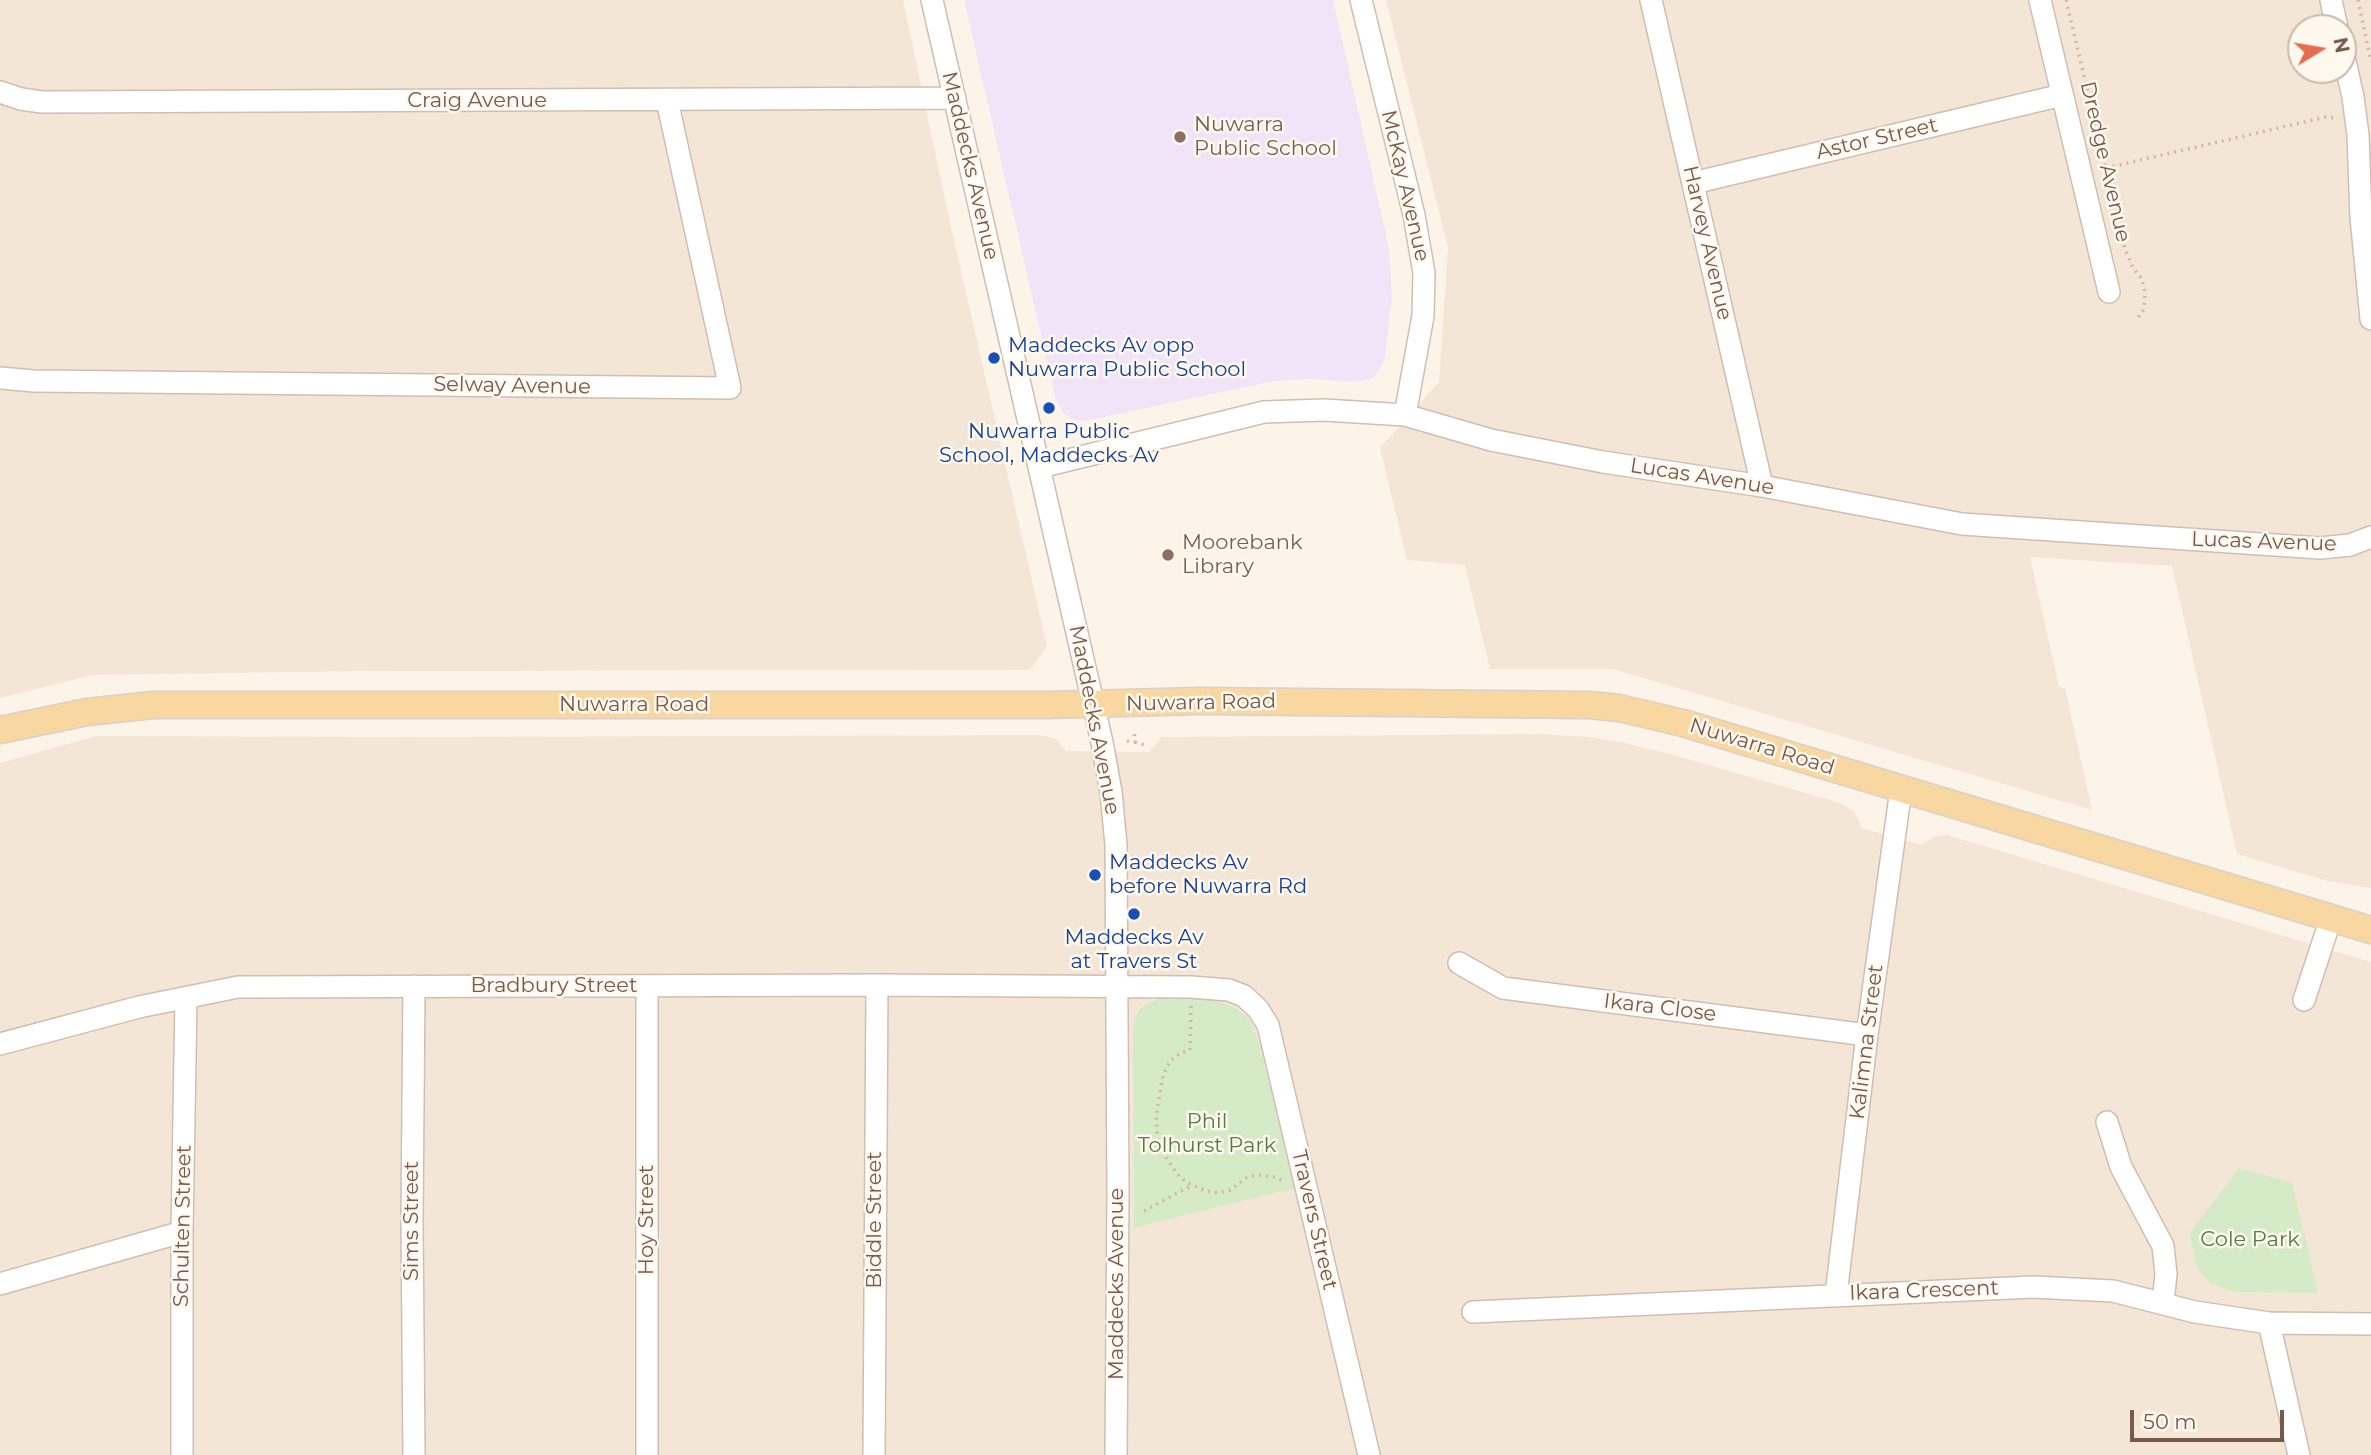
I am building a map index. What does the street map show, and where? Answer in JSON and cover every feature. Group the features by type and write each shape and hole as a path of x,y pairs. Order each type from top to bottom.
{"main road":[{"name":"Nuwarra Road","path":"0,730 87,712 153,705 1093,704 1201,701 1555,703 1619,708 1683,723 2371,930"}],"street":[{"name":"Maddecks Avenue","path":"932,0 1093,704 1114,819 1118,1191 1116,1455"},
{"name":"McKay Avenue","path":"1361,0 1414,215 1424,273 1423,316 1405,415"},
{"name":"Harvey Avenue","path":"1651,0 1762,486"},
{"name":"Dredge Avenue","path":"2040,0 2109,292"},
{"path":"2349,84 2356,120 2361,217 2371,319"},
{"name":"Craig Avenue","path":"0,92 42,102 955,98"},
{"name":"Astor Street","path":"1693,183 2062,95"},
{"name":"Selway Avenue","path":"0,378 34,381 730,388 667,100"},
{"name":"Lucas Avenue","path":"1040,467 1264,412 1324,410 1405,415 1504,443 1604,462 1762,486 1962,524 2320,548 2350,545 2371,537"},
{"name":"Kalimna Street","path":"1836,1295 1867,1035 1901,789"},
{"path":"2304,1000 2331,918"},
{"name":"Ikara Close","path":"1459,963 1503,988 1867,1035"},
{"name":"Biddle Street","path":"874,1455 877,985"},
{"name":"Bradbury Street","path":"0,1044 139,1007 238,986 1116,986"},
{"name":"Sims Street","path":"414,986 414,1455"},
{"name":"Hoy Street","path":"647,986 647,1455"},
{"name":"Travers Street","path":"1116,986 1191,986 1229,990 1244,996 1268,1025 1369,1455"},
{"name":"Schulten Street","path":"182,1455 186,998"},
{"path":"2107,1122 2121,1167 2163,1246 2166,1273 2163,1303"},
{"path":"0,1284 182,1232"},
{"name":"Ikara Crescent","path":"1473,1312 2070,1287 2113,1291 2195,1312 2269,1323 2371,1324"},
{"path":"2269,1323 2298,1455"}],"path":[{"name":"Dredge Avenue","path":"2066,0 2125,249 2133,268 2142,279 2145,292 2144,309 2137,319"},
{"path":"2358,0 2371,62"},
{"path":"2106,167 2326,117 2356,120"},
{"path":"1134,729 1135,742"},
{"path":"1127,741 1144,745"},
{"path":"1191,1019 1190,1050 1181,1052 1170,1061 1158,1094 1158,1145 1177,1174 1206,1191 1218,1193 1230,1190 1246,1178 1256,1175 1275,1177 1286,1182"},
{"path":"1144,1211 1192,1185"}],"shaded area":[{"path":"0,0 903,0 952,232 1047,646 1030,670 367,671 92,675 0,698"},
{"name":"Nuwarra Public School","path":"964,0 1333,0 1389,248 1392,298 1384,361 1373,379 1351,382 1310,379 1274,381 1085,421 1074,420 1063,413 1056,400"},
{"path":"1386,0 2371,0 2371,888 2327,881 2237,854 2172,566 2030,557 2059,687 2065,688 2092,810 1613,669 1490,669 1465,565 1407,560 1380,448 1439,382 1448,248"},
{"path":"1539,734 1590,737 1670,754 1837,802 1854,811 1862,828 1921,845 1935,836 1947,835 2371,962 2371,1455 0,1455 0,763 96,736 1040,735 1056,739 1066,751 1149,752 1162,737"}],"green space":[{"name":"Phil Tolhurst Park","path":"1169,997 1208,999 1234,1007 1250,1020 1260,1047 1295,1188 1134,1228 1135,1017 1143,1006"},
{"name":"Cole Park","path":"2239,1168 2292,1183 2318,1293 2236,1292 2211,1284 2198,1269 2189,1234"}],"place":[{"name":"Nuwarra Public School","path":"1180,137"},
{"name":"Maddecks Av opp Nuwarra Public School","path":"994,358"},
{"name":"Nuwarra Public School, Maddecks Av","path":"1049,408"},
{"name":"Moorebank Library","path":"1168,555"},
{"name":"Maddecks Av before Nuwarra Rd","path":"1095,875"},
{"name":"Maddecks Av at Travers St","path":"1134,914"}]}
